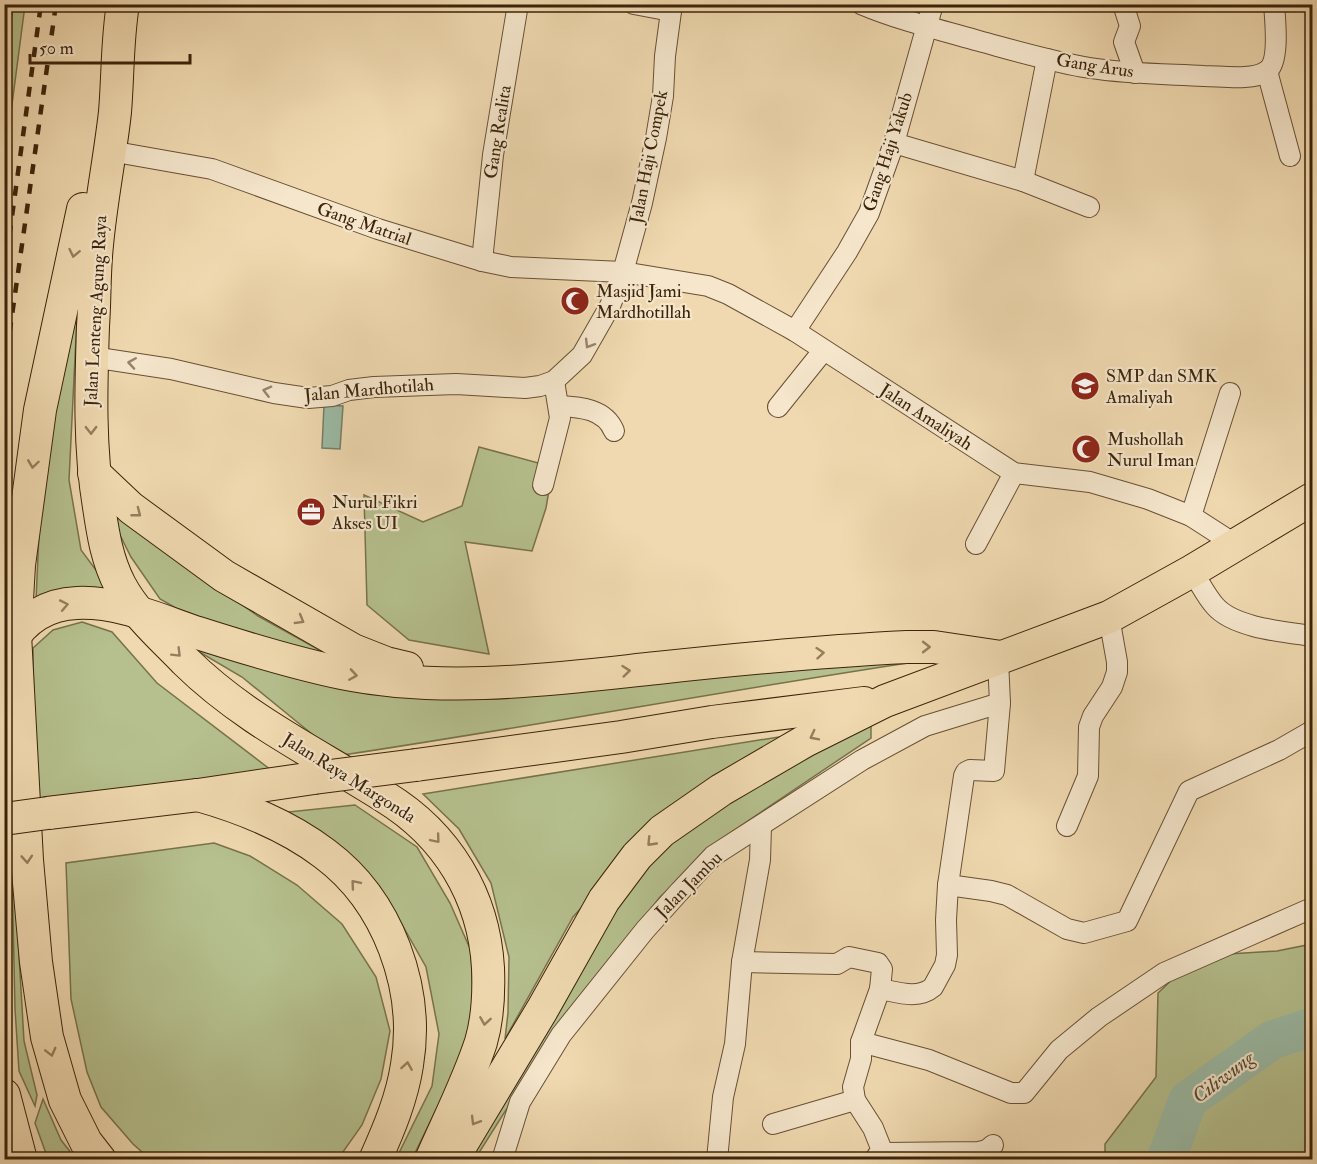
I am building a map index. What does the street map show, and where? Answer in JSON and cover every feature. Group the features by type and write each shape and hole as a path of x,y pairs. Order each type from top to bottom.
{"main road":[{"name":"Jalan Lenteng Agung Raya","path":"123,4 118,37 115,111 97,246 90,399 91,447 108,556 119,584 136,611"},
{"path":"100,1160 86,1142 65,1100 47,1037 36,962 10,644 40,410 86,195 102,94 118,37"},
{"path":"94,473 131,508 214,569 352,650 386,663 412,669 568,677"},
{"path":"452,1160 542,1010 604,900 637,856 662,831 721,790 805,741 885,701 1109,617 1192,571 1312,499"},
{"path":"10,644 36,614 62,605 92,603 136,611 265,653 342,673 410,682 506,682 680,665 907,647 934,646 1001,659"},
{"name":"Jalan Raya Margonda","path":"136,611 206,682 245,712 415,817 448,853 467,884 481,921 485,941 489,980 485,1023 474,1059 431,1160"},
{"path":"4,819 198,795 746,718 885,701"},
{"path":"198,795 275,823 327,855 355,883 391,939 404,977 410,1022 408,1063 391,1122 375,1160"},
{"path":"4,1095 21,1160"},
{"path":"365,1160 391,1122"}],"street":[{"name":"Gang Realita","path":"482,261 496,136 518,4"},
{"path":"634,4 672,8"},
{"name":"Gang Arus","path":"861,4 926,27 1090,68 1135,73 1232,77 1253,76 1267,71"},
{"name":"Gang Haji Yakub","path":"795,331 847,252 869,213 894,143 933,4"},
{"path":"1123,4 1130,26 1124,42 1135,73"},
{"path":"1274,4 1275,46 1272,66 1267,71 1290,156"},
{"name":"Jalan Haji Compek","path":"623,272 642,203 656,138 663,96 665,56 672,8"},
{"path":"1023,181 1047,59"},
{"path":"894,143 1023,181 1089,207"},
{"name":"Gang Matrial","path":"110,151 220,171 378,229 482,261 511,267 623,272"},
{"path":"543,485 560,418 554,381 582,355 610,306 623,272"},
{"name":"Jalan Amaliyah","path":"623,272 708,286 728,294 795,331 1014,473 1090,482 1148,498 1191,516 1236,545"},
{"path":"778,407 824,351"},
{"name":"Jalan Mardhotilah","path":"92,357 171,369 274,393 308,398 332,396 349,390 382,386 456,384 525,387 540,386 554,381"},
{"path":"1191,516 1230,393"},
{"path":"559,406 577,407 604,416 614,431"},
{"path":"976,544 1014,473"},
{"path":"1192,571 1216,607 1228,617 1247,624 1312,636"},
{"path":"1067,826 1088,776 1089,727 1093,716 1112,687 1117,672 1118,662 1109,617"},
{"path":"880,989 915,995 929,991 947,960 948,885 964,776 969,770 994,771 1001,659"},
{"name":"Jalan Jambu","path":"502,1160 520,1102 561,1035 645,930 713,856 862,760 925,726 1000,703"},
{"path":"948,885 1007,895 1066,929 1084,933 1127,921 1189,791 1279,750 1312,730"},
{"path":"717,1160 723,1097 735,1044 742,962 760,860 761,826"},
{"path":"861,1042 929,1060 1011,1093 1024,1093 1059,1050 1099,1017 1164,973 1312,908"},
{"path":"742,962 837,964 849,957 878,963 882,969 880,989 861,1042 861,1059 853,1087 855,1100 873,1128 881,1157 979,1152 993,1145"},
{"path":"773,1124 855,1100"}],"shaded area":[{"path":"14,5 25,5 5,158 5,48"},
{"path":"80,256 69,480 81,550 116,597 36,600 41,490"},
{"path":"324,405 343,406 340,449 322,448"},
{"path":"479,447 553,467 546,508 532,551 465,542 489,654 409,640 367,605 364,495 423,522 462,506"},
{"path":"107,509 258,616 343,663 227,627 176,608 160,599 131,557"},
{"path":"82,622 112,632 157,683 271,770 35,801 33,648 53,630"},
{"path":"186,644 442,696 921,661 343,755 318,739 242,677"},
{"path":"12,704 18,938 24,1041 37,1095 35,1106 19,1071 15,1009 9,739"},
{"path":"871,720 871,738 724,837 660,897 554,1034 475,1159 464,1160 607,918 648,864 710,807"},
{"path":"785,736 659,822 573,917 505,1039 509,957 491,883 459,829 423,794"},
{"path":"355,805 417,847 450,903 471,951 474,1016 455,1071 412,1159 396,1159 432,1086 439,1034 426,967 392,907 351,862 279,813"},
{"path":"214,843 250,856 297,885 342,924 376,977 390,1031 381,1079 362,1125 338,1159 150,1159 133,1144 101,1107 87,1072 71,999 66,863"},
{"path":"1312,944 1312,1159 1105,1159 1105,1144 1156,1077 1158,993 1197,956 1277,951"},
{"path":"43,1099 61,1140 76,1159 48,1159 35,1123"}],"waterway":[{"name":"Ciliwung","path":"1166,1160 1188,1100 1272,1040 1312,1027"}],"railway":[{"path":"4,275 41,4"},
{"path":"4,372 56,4"}],"place":[{"name":"Masjid Jami Mardhotillah","path":"575,301"},
{"name":"SMP dan SMK Amaliyah","path":"1085,386"},
{"name":"Mushollah Nurul Iman","path":"1086,449"},
{"name":"Nurul Fikri Akses UI","path":"311,512"}]}
